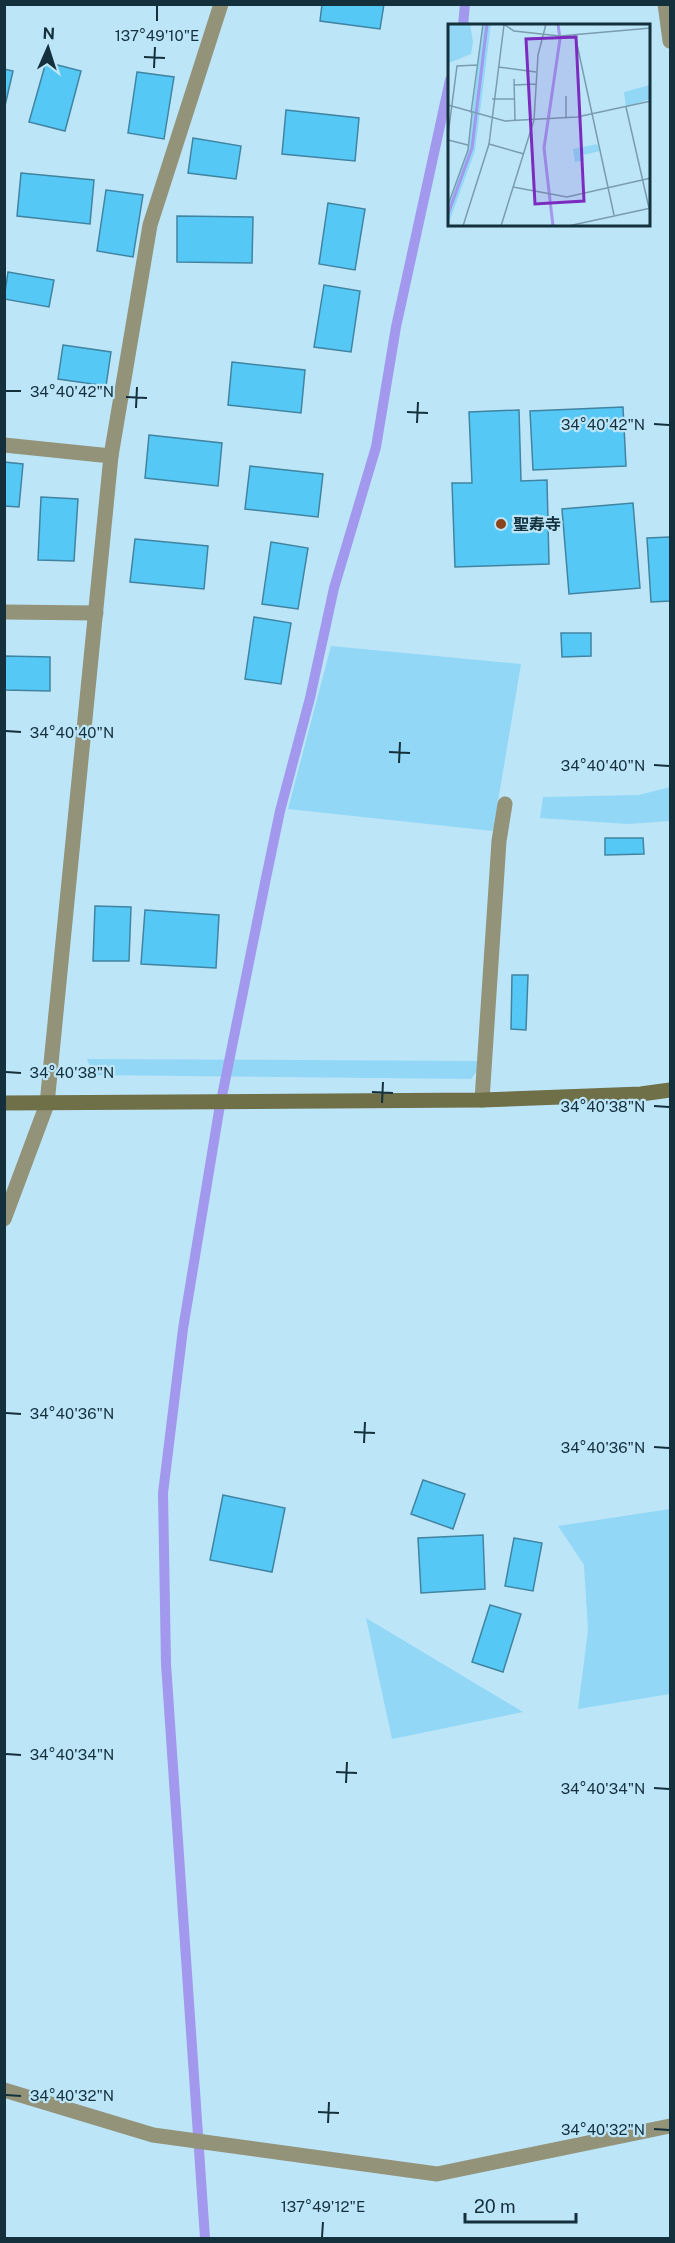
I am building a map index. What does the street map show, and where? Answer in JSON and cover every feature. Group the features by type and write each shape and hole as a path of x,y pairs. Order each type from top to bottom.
{"street":[{"path":"4,1219 47,1104 111,456 150,225 221,4"},
{"path":"665,4 670,41"},
{"path":"4,445 111,456"},
{"path":"4,612 96,613"},
{"path":"482,1100 499,841 505,804"},
{"path":"4,1103 482,1100 640,1094 670,1090"},
{"path":"4,2090 153,2135 437,2174 670,2126"}],"shaded area":[{"path":"331,646 521,664 493,831 288,809"},
{"path":"670,787 670,821 628,824 540,818 543,797 639,795"},
{"path":"87,1059 485,1061 471,1079 93,1075"},
{"path":"670,1509 670,1694 578,1709 588,1630 584,1565 558,1526"},
{"path":"366,1618 523,1712 392,1739"}],"building":[{"path":"322,4 384,4 380,29 320,21"},
{"path":"46,62 81,71 65,131 29,122"},
{"path":"4,69 13,71 4,110"},
{"path":"137,72 174,77 164,139 128,133"},
{"path":"286,110 359,118 355,161 282,154"},
{"path":"193,138 241,146 236,179 188,173"},
{"path":"21,173 94,180 90,224 17,216"},
{"path":"106,190 143,195 133,257 97,251"},
{"path":"328,203 365,209 355,270 319,264"},
{"path":"177,216 253,217 252,263 177,262"},
{"path":"8,272 54,280 49,307 4,299"},
{"path":"324,285 360,291 351,352 314,347"},
{"path":"63,345 111,352 106,386 58,379"},
{"path":"232,362 305,370 301,413 228,405"},
{"path":"623,407 626,466 533,470 530,411"},
{"name":"聖寿寺","path":"519,410 521,481 547,480 549,564 455,567 452,483 472,483 469,412"},
{"path":"149,435 222,443 218,486 145,478"},
{"path":"4,462 23,464 19,507 4,506"},
{"path":"250,466 323,474 318,517 245,509"},
{"path":"41,497 78,499 74,561 38,560"},
{"path":"633,503 640,588 569,594 562,509"},
{"path":"670,537 670,601 651,602 647,538"},
{"path":"135,539 208,546 204,589 130,582"},
{"path":"271,542 308,548 298,609 262,604"},
{"path":"254,617 291,623 281,684 245,679"},
{"path":"561,633 591,633 591,656 562,657"},
{"path":"4,656 50,657 50,691 4,690"},
{"path":"605,838 643,838 644,854 605,855"},
{"path":"95,906 131,907 129,961 93,961"},
{"path":"145,910 219,915 216,968 141,964"},
{"path":"512,975 528,975 526,1030 511,1029"},
{"path":"423,1480 465,1494 453,1529 411,1514"},
{"path":"223,1495 285,1508 272,1572 210,1560"},
{"path":"483,1535 485,1589 421,1593 418,1538"},
{"path":"514,1538 542,1543 533,1591 505,1586"},
{"path":"490,1605 521,1614 503,1672 472,1662"}],"waterway":[{"path":"463,24 465,4"},
{"path":"205,2238 166,1664 163,1493 183,1329 219,1111 266,878 334,588 376,447 396,327 448,89"}],"place":[{"name":"聖寿寺","path":"501,524"}]}
